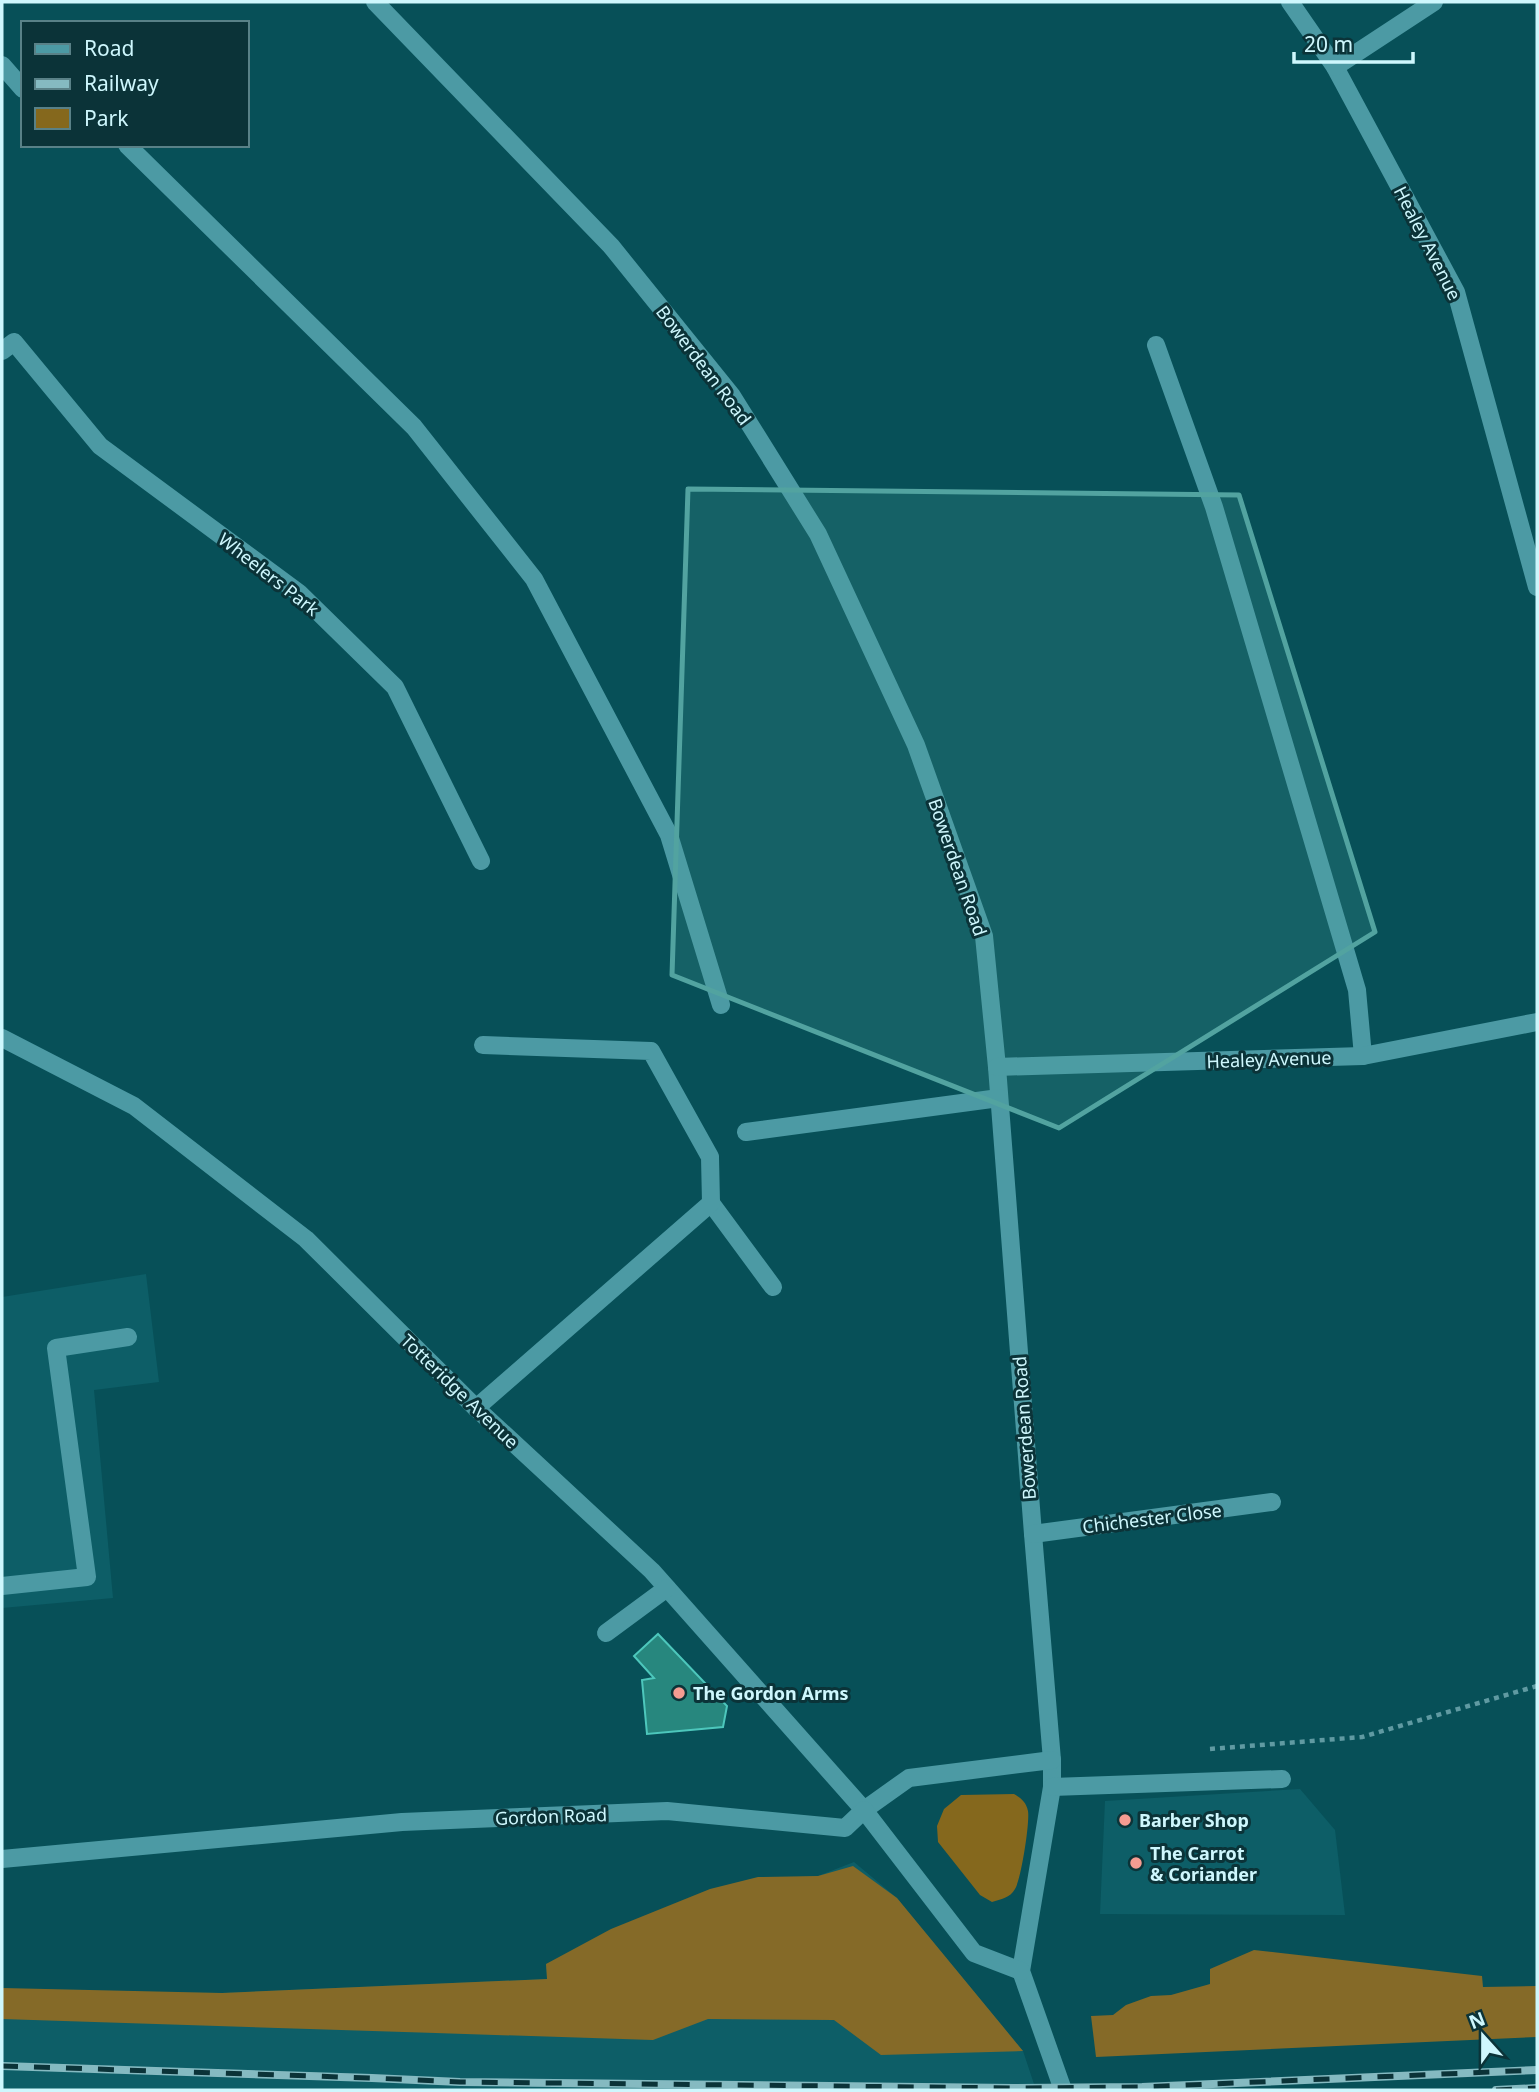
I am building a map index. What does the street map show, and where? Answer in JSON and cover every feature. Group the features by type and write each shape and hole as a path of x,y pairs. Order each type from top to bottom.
{"street":[{"name":"Bowerdean Road","path":"375,2 611,246 732,396 818,534 916,745 984,936 997,1067 1052,1760"},
{"name":"Healey Avenue","path":"1290,2 1335,67 1456,292 1537,587"},
{"path":"1335,67 1434,2"},
{"path":"2,65 21,87"},
{"path":"129,147 415,427 534,579 669,835 721,1005"},
{"name":"Wheelers Park","path":"2,351 14,342 100,446 299,593 395,687 481,861"},
{"path":"1156,345 1214,507 1357,990 1363,1056"},
{"name":"Healey Avenue","path":"997,1067 1363,1056 1537,1022"},
{"name":"Totteridge Avenue","path":"2,1038 134,1106 306,1239 476,1408 667,1588 864,1810"},
{"path":"483,1045 651,1051 710,1157 711,1203 773,1287"},
{"path":"746,1132 999,1098"},
{"path":"476,1408 711,1203"},
{"path":"2,1586 87,1577 56,1348 128,1337"},
{"name":"Chichester Close","path":"1033,1534 1272,1502"},
{"path":"606,1633 667,1588"},
{"path":"1021,1970 974,1953 864,1810 909,1778 1052,1760 1052,1787 1021,1970 1063,2090"},
{"path":"1052,1787 1282,1779"},
{"name":"Gordon Road","path":"2,1858 402,1822 667,1811 845,1828 864,1810"}],"path":[{"path":"1209,1749 1362,1737 1537,1686"}],"highlighted area":[{"path":"688,489 1239,495 1375,932 1059,1128 672,975"}],"shaded area":[{"path":"146,1274 159,1382 94,1390 113,1598 2,1608 2,1297"},
{"path":"1300,1789 1335,1830 1345,1915 1100,1914 1105,1801"},
{"path":"854,1862 897,1898 1023,2051 1036,2090 2,2090 2,1992 222,1993 547,1979 546,1964 755,1879 818,1876"},
{"path":"853,1866 897,1898 1023,2051 881,2055 834,2020 708,2019 653,2040 2,2019 2,1988 222,1993 547,1979 546,1964 611,1929 710,1889 758,1877 818,1876"},
{"path":"1254,1950 1482,1976 1483,1987 1537,1986 1537,2037 1096,2057 1091,2016 1113,2015 1126,2005 1151,1996 1171,1995 1210,1984 1210,1969"}],"green space":[{"path":"1014,1794 1023,1801 1028,1811 1022,1863 1013,1892 992,1902 980,1895 938,1842 937,1826 944,1809 961,1795"}],"building":[{"name":"The Gordon Arms","path":"658,1634 727,1706 723,1727 647,1734 642,1680 654,1678 634,1656"}],"railway":[{"path":"2,2066 460,2082 1014,2088 1142,2087 1537,2070"},
{"path":"1496,2090 1537,2088"}],"place":[{"name":"The Gordon Arms","path":"679,1693"},
{"name":"Barber Shop","path":"1125,1820"},
{"name":"The Carrot & Coriander","path":"1136,1863"}]}
